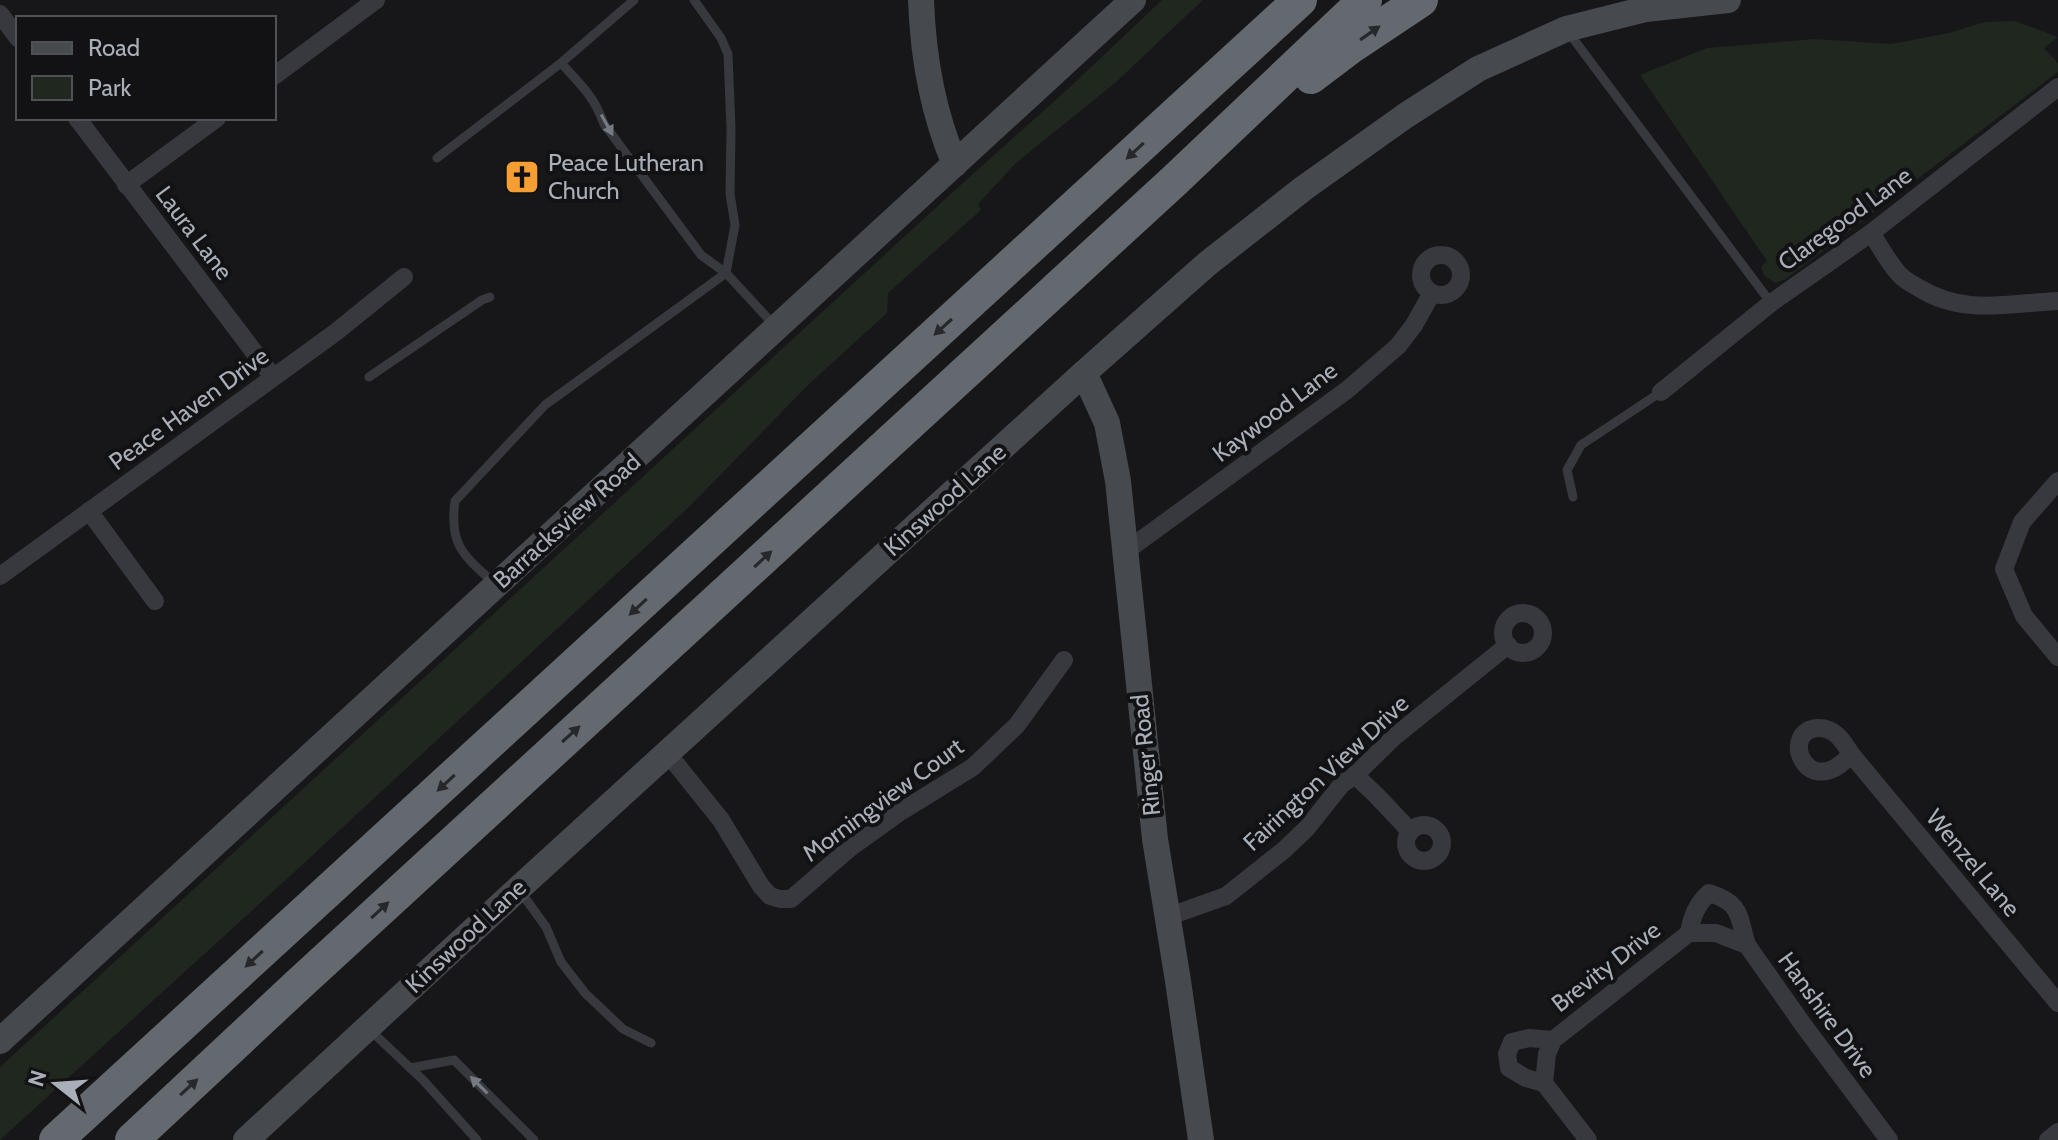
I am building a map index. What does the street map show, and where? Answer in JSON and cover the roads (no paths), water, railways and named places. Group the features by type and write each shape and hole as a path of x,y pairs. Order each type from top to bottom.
{"highway":[{"path":"1192,98 1262,0"},
{"path":"56,1140 1300,0"},
{"path":"132,1140 1174,181 1365,0"},
{"path":"1174,181 1352,46 1421,0"}],"street":[{"path":"276,75 376,0"},
{"path":"921,0 922,33 934,108 955,164"},
{"name":"Barracksview Road","path":"0,1041 1133,0"},
{"name":"Kinswood Lane","path":"246,1140 1084,373 1207,264 1304,188 1405,116 1478,69 1566,29 1646,9 1728,0"},
{"path":"0,14 16,35"},
{"name":"Claregood Lane","path":"1661,392 1771,303 1871,233 2058,87"},
{"name":"Laura Lane","path":"78,120 273,377"},
{"path":"126,185 214,120"},
{"path":"1871,233 1899,275 1942,299 1986,307 2058,301"},
{"name":"Peace Haven Drive","path":"0,576 336,332 404,277"},
{"name":"Kaywood Lane","path":"1126,551 1347,390 1398,346 1432,293"},
{"name":"Ringer Road","path":"1084,373 1107,423 1118,481 1155,839 1201,1140"},
{"path":"2058,481 2022,522 2004,569 2024,616 2058,657"},
{"path":"89,511 155,601"},
{"name":"Fairington View Drive","path":"1167,917 1226,896 1292,843 1342,784 1394,737 1508,645"},
{"name":"Morningview Court","path":"668,754 721,820 761,886 770,896 791,899 850,848 900,812 973,767 1017,725 1064,660"},
{"name":"Wenzel Lane","path":"1851,754 2058,1003"},
{"path":"1355,775 1410,831"},
{"name":"Brevity Drive","path":"1689,933 1692,917 1709,893 1729,900 1738,911 1747,945"},
{"name":"Brevity Drive","path":"1544,1083 1547,1054 1553,1040 1689,933 1716,933"},
{"name":"Hanshire Drive","path":"1716,933 1747,945 1889,1140"},
{"name":"Brevity Drive","path":"1553,1040 1529,1038 1512,1042 1507,1054 1509,1068 1526,1078 1544,1083 1588,1140"},
{"path":"2048,1140 2058,1132"}],"lane":[{"path":"437,158 561,63 634,0"},
{"path":"497,585 470,561 455,540 452,522 455,501 545,405 726,273 735,225 730,194 728,54 721,38 694,0"},
{"path":"1566,29 1771,303"},
{"path":"561,63 590,93 604,124 701,255 726,273 777,328"},
{"path":"369,377 490,297"},
{"path":"1573,497 1567,470 1581,445 1661,392"},
{"path":"518,889 546,927 561,962 585,993 623,1029 651,1043"},
{"path":"368,1027 477,1140"},
{"path":"410,1068 454,1060 534,1140"}],"place":[{"name":"Peace Lutheran Church","path":"522,177"}]}
